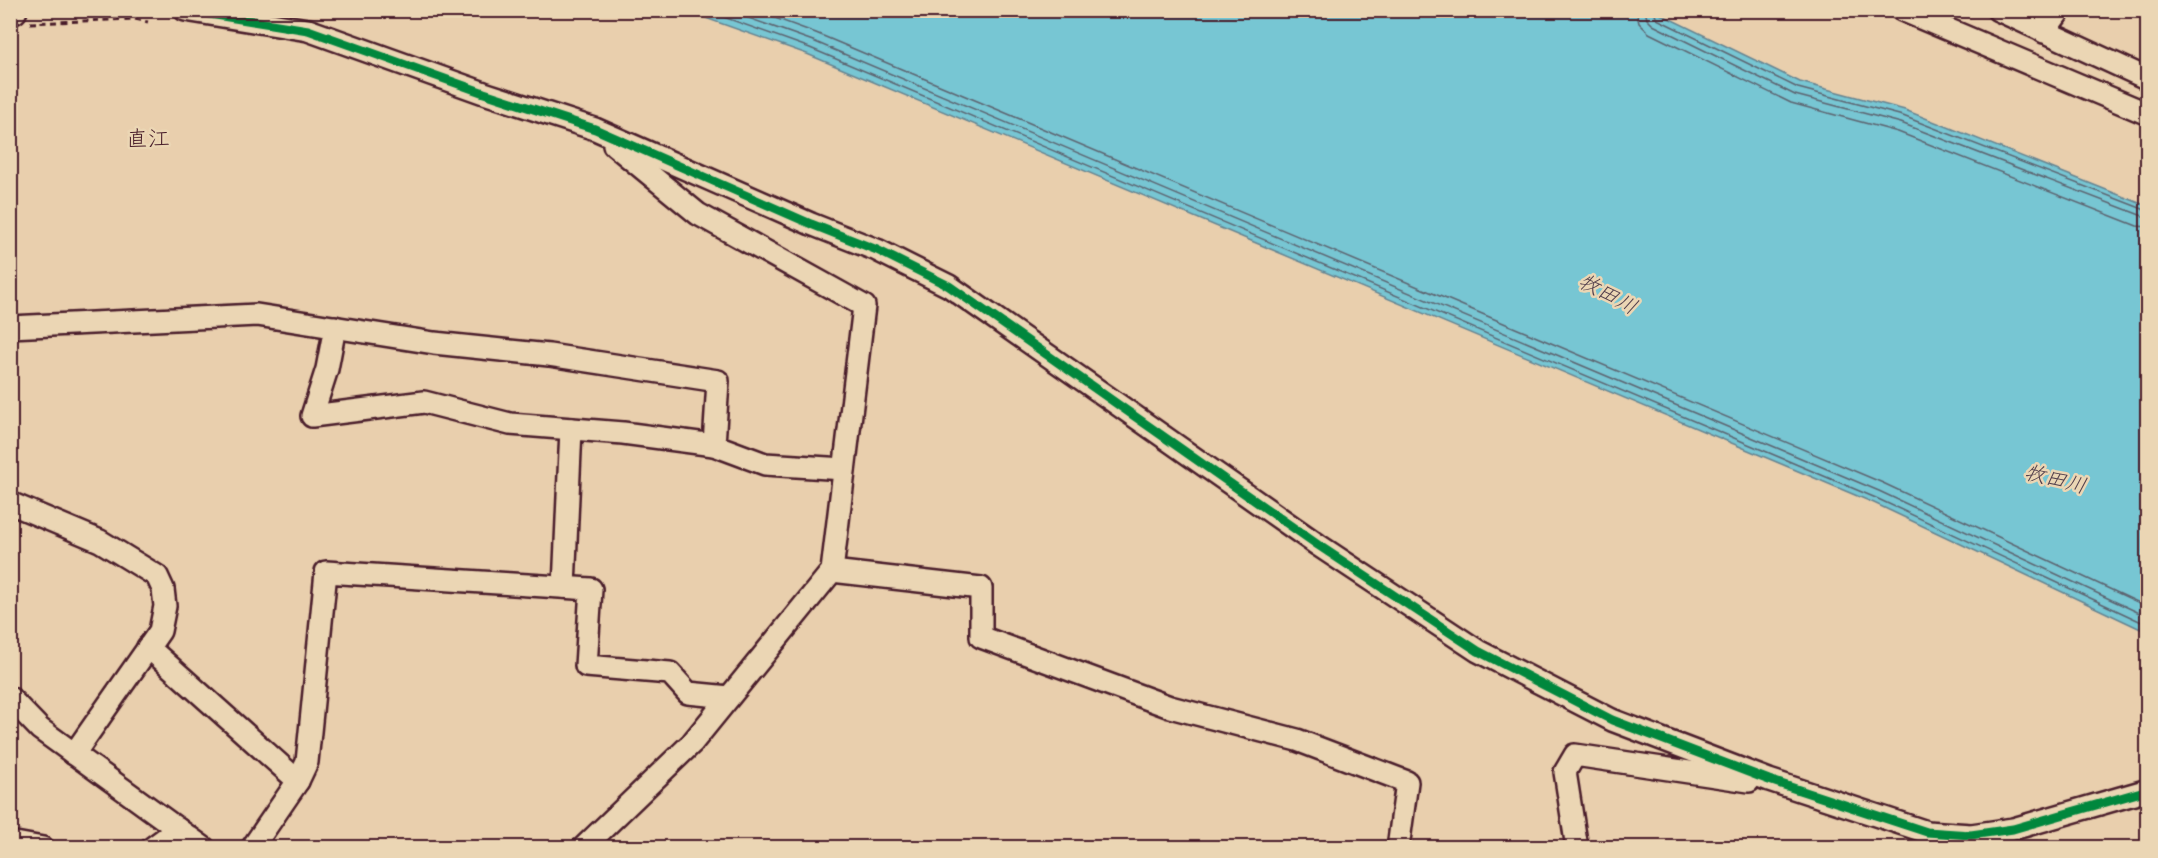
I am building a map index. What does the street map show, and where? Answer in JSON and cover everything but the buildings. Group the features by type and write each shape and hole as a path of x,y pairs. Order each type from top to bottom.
{"street":[{"path":"185,10 308,30 484,93 595,129 877,250 949,286 1318,545 1478,651 1612,720 1769,780 1927,832 1971,835 2013,829 2148,790"},
{"path":"1902,10 2148,114"},
{"path":"1998,10 2148,79"},
{"path":"2044,32 2061,10"},
{"path":"583,848 692,743 832,571 864,306 698,214 595,129"},
{"path":"10,327 257,315 434,343 549,355 718,381 714,445"},
{"path":"335,327 327,369 312,416 424,402 510,424 714,445 765,464 844,469"},
{"path":"564,587 571,429"},
{"path":"10,503 100,540 157,576 162,589 165,606 160,631 74,754"},
{"path":"832,571 981,588 981,638 1170,707 1297,740 1407,782 1398,848"},
{"path":"252,848 298,781 307,762 311,742 326,572 591,589 586,666 670,673 688,693 729,697"},
{"path":"148,647 298,781"},
{"path":"10,698 40,729 204,848"},
{"path":"1577,848 1565,772 1575,755 1760,783 1769,780"},
{"path":"152,848 178,829"},
{"path":"10,842 43,848"}],"path":[{"path":"15,15 135,19 148,22"}],"water":[{"name":"牧田川","path":"686,11 1654,11 1800,82 1905,110 2147,206 2147,632 1874,503 807,54"}],"cycle path":[{"path":"185,10 308,30 484,93 595,129 811,224 877,250 949,286 1318,545 1478,651 1612,720 1769,780 1927,832 1971,835 2013,829 2148,790"}],"district":[{"name":"直江","path":"148,136"}]}
